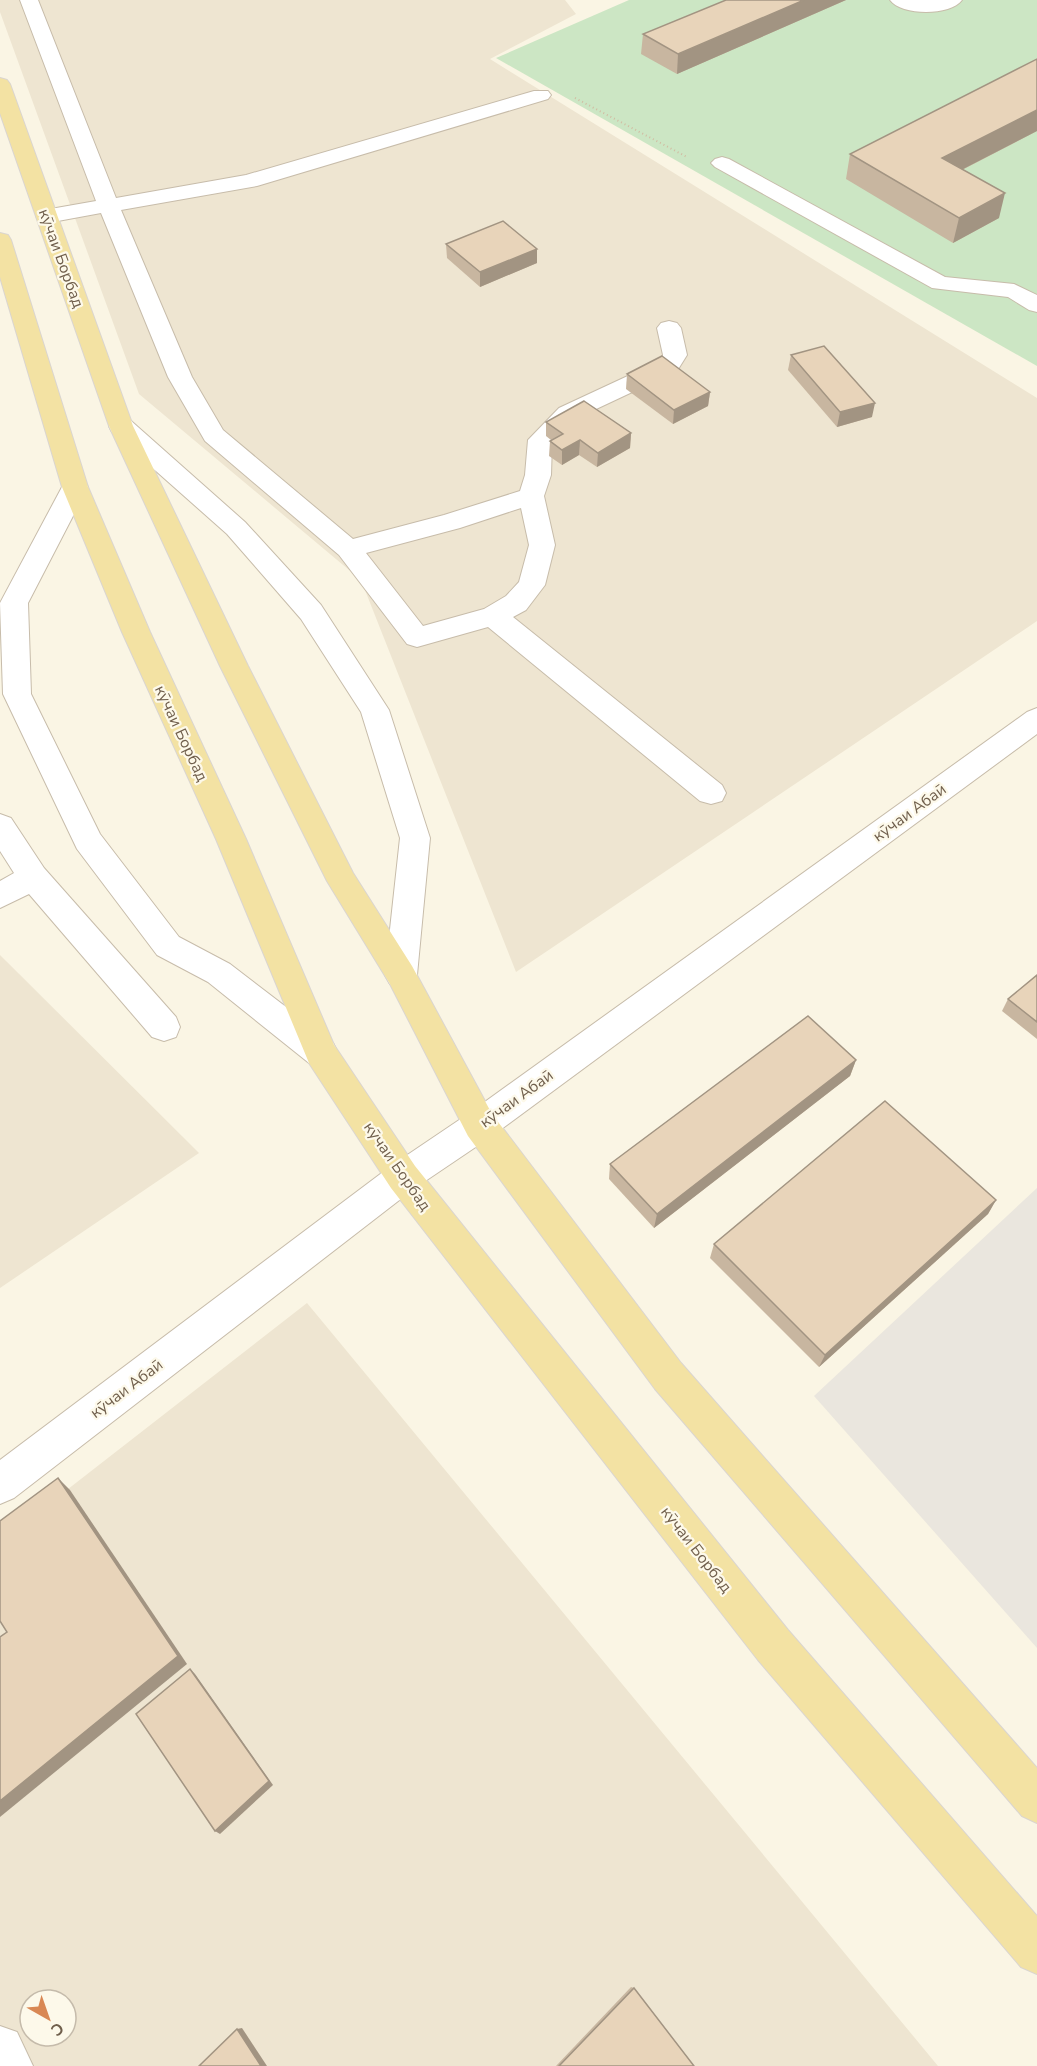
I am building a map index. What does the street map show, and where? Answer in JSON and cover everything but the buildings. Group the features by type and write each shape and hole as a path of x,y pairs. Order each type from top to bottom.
{"main road":[{"name":"кӯчаи Борбад","path":"0,85 121,426 234,666 342,881 401,975 480,1125 668,1376 1037,1801"},
{"name":"кӯчаи Борбад","path":"0,240 75,487 136,632 231,839 321,1053 404,1177 772,1645 1037,1952"}],"street":[{"path":"29,0 108,205 180,377 214,435 348,549 417,637 493,616 516,603 532,585 542,545 531,496 538,475 540,440 568,413 669,366 675,355 669,328"},
{"path":"899,0 912,6 927,8 953,0"},
{"path":"47,216 249,180 541,95"},
{"path":"722,163 940,283 1014,291 1037,305"},
{"path":"121,426 236,528 311,612 375,710 415,838 401,975"},
{"path":"75,487 14,603 16,694 88,841 168,946 219,974 321,1053"},
{"path":"348,549 451,522 531,496"},
{"path":"493,616 711,793"},
{"name":"кӯчаи Абаӣ","path":"0,1484 404,1177 480,1125 1037,719"},
{"path":"0,826 33,877 164,1028"},
{"path":"0,896 33,877"},
{"path":"0,2049 9,2066"}],"path":[{"path":"541,95 576,98 700,164 722,163"}],"shaded area":[{"path":"0,0 565,0 576,14 490,59 1037,398 1037,621 516,972 361,580 139,394 0,12"},
{"path":"0,955 199,1153 0,1288"},
{"path":"1037,1188 1037,1648 814,1396"},
{"path":"307,1303 938,2066 0,2066 0,1542"}],"green space":[{"path":"629,0 1037,0 1037,366 496,58"}]}
